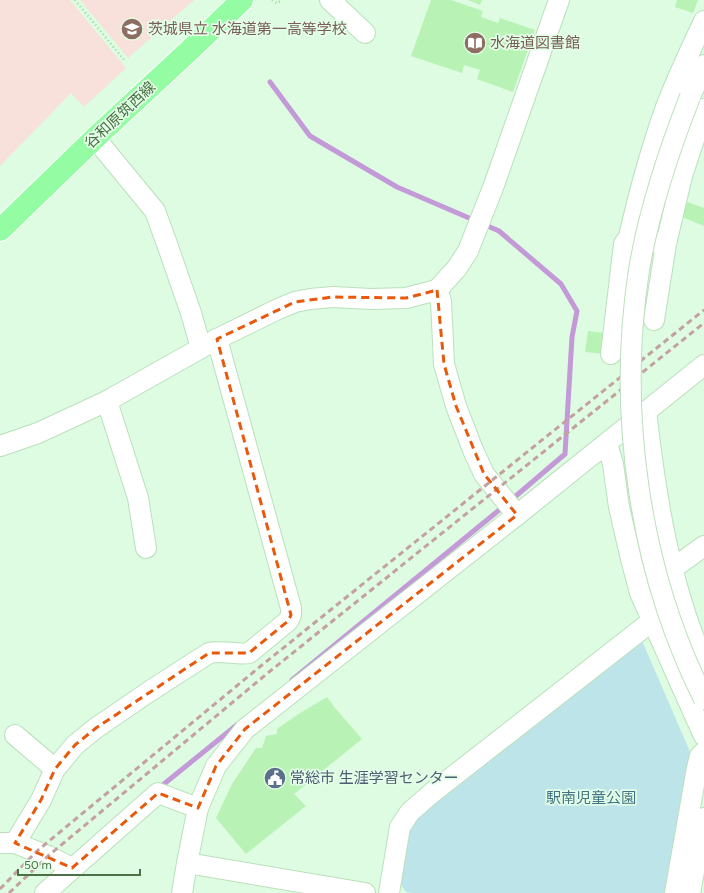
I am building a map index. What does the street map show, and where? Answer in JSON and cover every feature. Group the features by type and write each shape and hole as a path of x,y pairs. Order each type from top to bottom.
{"main road":[{"name":"谷和原筑西線","path":"0,230 95,138 242,0"}],"street":[{"path":"330,0 365,33"},
{"path":"0,446 38,433 107,401 209,343 278,309 302,301 333,297 371,299 406,298 437,290 457,268 471,245 494,185 559,0"},
{"path":"611,354 624,244 629,237 644,177 666,108 678,76 704,21"},
{"path":"654,320 666,244 682,176 704,65"},
{"path":"697,102 664,166 647,230 639,270 634,308 631,376 634,452 638,485 654,563 675,631 704,698"},
{"path":"72,868 48,856 8,843 42,800 55,769 75,745 91,732 150,691 210,653 249,653 288,621 291,615 291,608 209,343 167,244 155,210 95,138"},
{"path":"629,237 666,244"},
{"path":"437,290 441,301 444,364 456,406 484,474 517,515"},
{"path":"182,893 198,808 216,766 245,729 607,444 704,365"},
{"path":"107,401 138,498 146,548"},
{"path":"646,411 657,498 665,541 687,620 704,663"},
{"path":"607,444 613,464 619,507 640,593 704,736"},
{"path":"389,893 400,827 410,812 650,615 672,569 704,546"},
{"path":"15,735 55,769"},
{"path":"675,893 697,768 700,756 704,752"},
{"path":"45,893 158,793 198,808"},
{"path":"690,893 704,818"},
{"path":"187,863 365,893"}],"path":[{"path":"75,0 125,61"},
{"path":"274,1 279,3 282,0"}],"highlighted area":[{"path":"437,290 444,364 456,406 484,474 517,515 245,729 216,766 198,808 158,793 72,868 15,843 41,800 55,769 75,745 96,728 209,653 249,653 288,621 291,615 217,339 295,302 333,297 406,298"}],"shaded area":[{"path":"0,0 70,0 126,68 84,107 71,93 0,166"},
{"name":"茨城県立 水海道第一高等学校","path":"80,0 194,0 128,58"}],"green space":[{"name":"駅南児童公園","path":"639,642 643,643 694,761 670,893 406,892 399,882 410,823"}],"building":[{"path":"431,0 451,0 483,11 481,17 498,23 500,18 535,30 513,92 477,79 480,70 464,65 462,73 411,56"},
{"path":"468,0 482,0 480,5"},
{"path":"677,0 698,0 693,13 675,7"},
{"path":"687,202 704,208 704,226 682,217"},
{"path":"588,331 606,333 604,354 585,352"},
{"name":"常総市 生涯学習センター","path":"327,697 362,739 294,794 306,806 246,854 216,818 232,784 256,748 262,748 266,736 277,734 277,729"}],"waterway":[{"path":"270,82 310,136 397,187 476,221"},
{"path":"483,224 499,231 561,284 577,311 572,337 565,454 510,501"},
{"path":"292,680 504,506"},
{"path":"159,788 238,724"}],"railway":[{"path":"0,889 37,851 262,665 704,310"},
{"path":"9,893 48,856 269,672 704,323"}],"place":[{"name":"茨城県立 水海道第一高等学校","path":"132,29"},
{"name":"水海道図書館","path":"475,43"},
{"name":"常総市 生涯学習センター","path":"275,778"}]}
